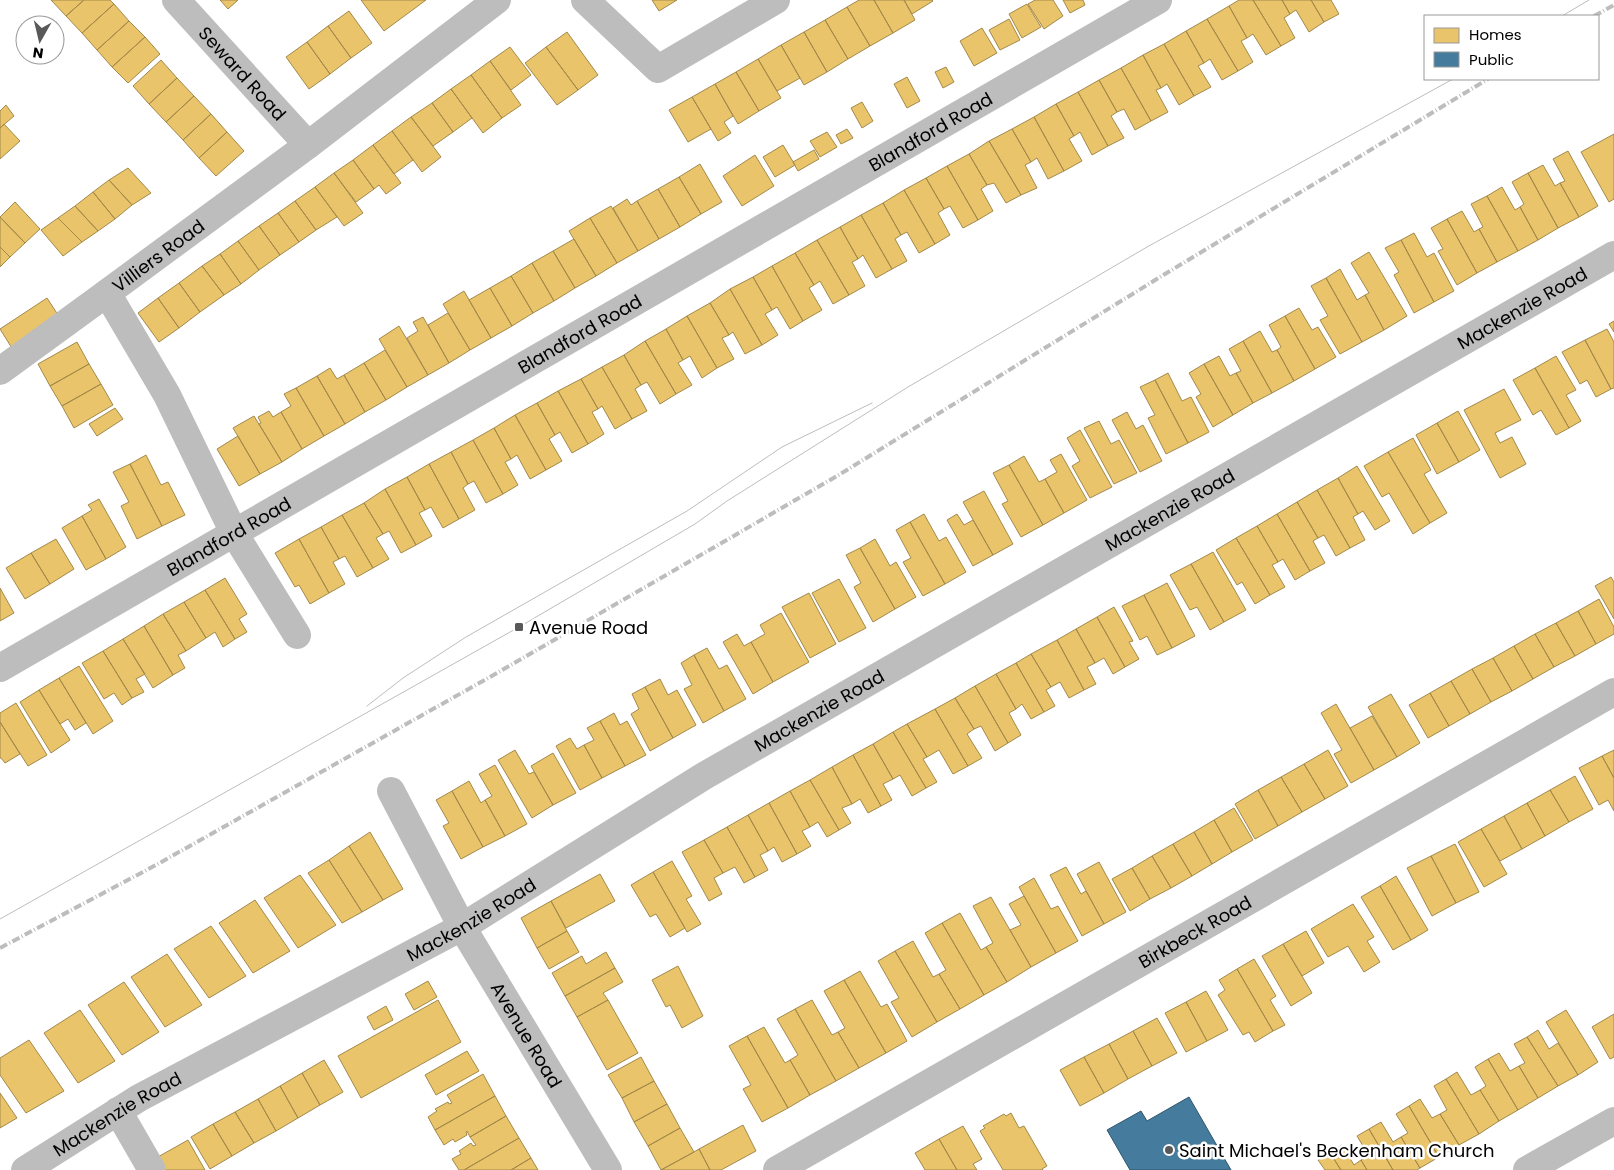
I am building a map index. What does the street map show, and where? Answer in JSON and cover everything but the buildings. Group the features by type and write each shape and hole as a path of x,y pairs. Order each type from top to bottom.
{"street":[{"name":"Seward Road","path":"176,0 308,145"},
{"name":"Villiers Road","path":"297,635 234,533 167,395 107,293 308,145 497,0"},
{"path":"585,0 658,69 776,0"},
{"name":"Blandford Road","path":"0,668 1158,0"},
{"name":"Mackenzie Road","path":"25,1170 139,1098 462,927 704,776 1614,254"},
{"path":"0,371 107,293"},
{"name":"Birkbeck Road","path":"776,1170 1614,692"},
{"name":"Avenue Road","path":"391,791 462,927 608,1170"},
{"path":"118,1111 152,1170"},
{"path":"1528,1170 1614,1121"}],"tram line":[{"path":"1564,15 1589,0"},
{"path":"0,919 519,627 695,524 727,501 908,387 1147,247 1451,80"},
{"path":"367,706 403,678 466,637 687,511 782,447 872,403"}],"railway":[{"path":"1596,15 1614,5"},
{"path":"0,948 156,865 497,673 837,476 1165,274 1486,80"}],"place":[{"name":"Avenue Road","path":"519,627"},
{"name":"Saint Michael's Beckenham Church","path":"1169,1150"}]}
